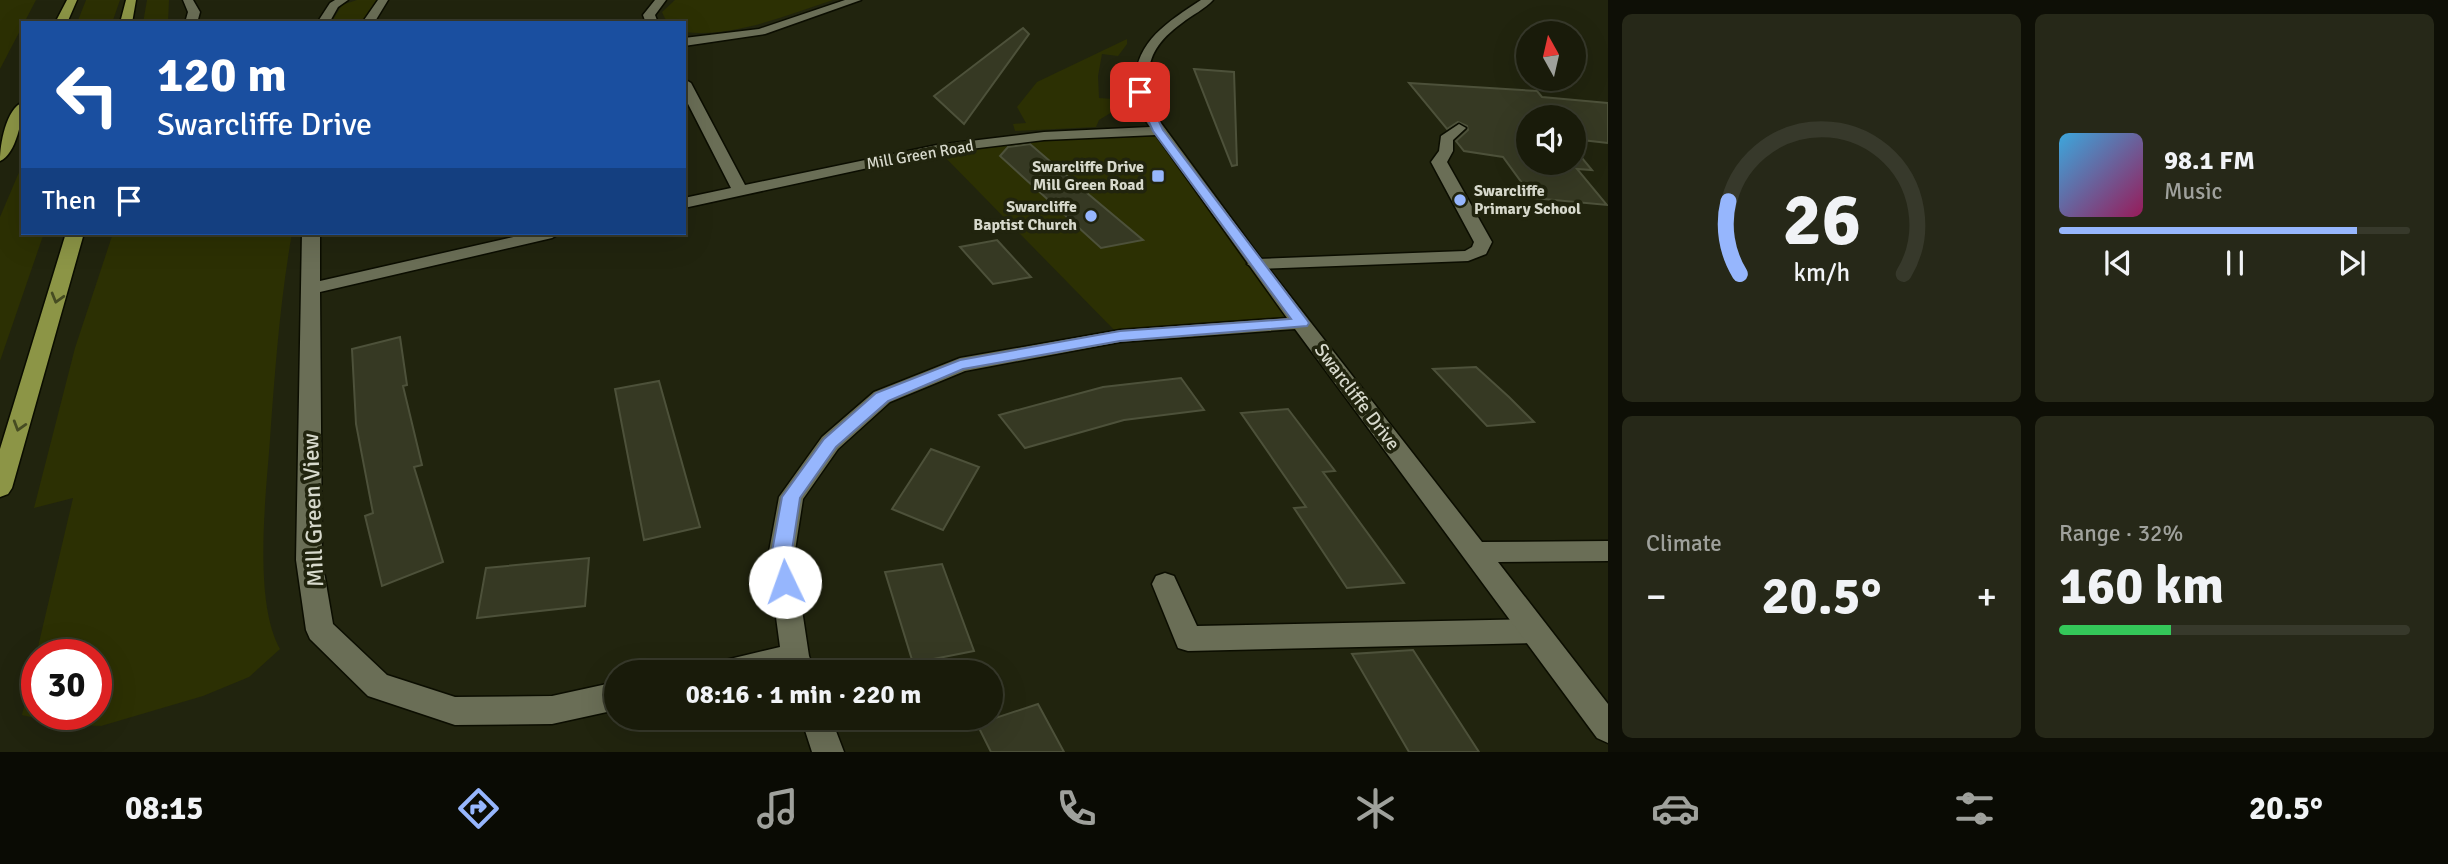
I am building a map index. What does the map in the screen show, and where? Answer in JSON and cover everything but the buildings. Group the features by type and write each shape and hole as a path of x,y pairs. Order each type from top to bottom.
{"highway":[{"path":"62,21 72,0"},
{"path":"126,21 131,0"},
{"path":"0,156 21,110"},
{"path":"0,488 74,235"}],"street":[{"path":"188,0 194,12 192,21"},
{"path":"324,21 334,5 343,0"},
{"path":"369,21 383,0"},
{"path":"651,21 649,15 661,0"},
{"path":"686,42 761,32 856,0"},
{"name":"Swarcliffe Drive","path":"1209,0 1158,38 1146,51 1140,65 1140,92 1158,131 1608,728"},
{"path":"687,91 740,191"},
{"path":"1256,264 1468,257 1480,250 1483,242 1439,162 1446,151 1446,139 1460,128"},
{"name":"Mill Green Road","path":"686,203 937,149 1044,136 1158,131"},
{"name":"Mill Green View","path":"311,235 309,560 320,630 378,686 455,711 552,710 604,699"},
{"path":"310,289 543,235"},
{"path":"797,660 781,557 791,497 830,443 882,397 960,365 1107,338 1301,323"},
{"path":"1473,552 1608,551"},
{"path":"1165,584 1188,639 1533,631"},
{"path":"820,730 828,752"}],"green space":[{"path":"0,0 36,0 25,21 21,21 21,29 0,69"},
{"path":"86,0 120,0 113,21 78,21"},
{"path":"147,0 169,0 168,21 143,21"},
{"path":"357,0 377,0 364,21 332,21 342,5"},
{"path":"675,0 833,0 760,24 722,32 686,32 686,21 666,21 662,12"},
{"path":"1127,39 1127,44 1118,56 1102,54 1098,76 1099,98 1113,99 1117,109 1099,120 1096,127 1015,131 1013,124 1026,123 1017,107 1037,82"},
{"path":"1158,131 1301,323 1120,336 937,149 1044,136"},
{"path":"21,168 21,235 43,235 0,361 0,217"},
{"path":"112,235 292,235 276,361 263,547 266,604 280,649 249,677 203,696 112,723 112,639 40,639 73,498 34,508 75,348"}],"place":[{"name":"Swarcliffe Drive Mill Green Road","path":"1158,176"},
{"name":"Swarcliffe Primary School","path":"1460,200"},
{"name":"Swarcliffe Baptist Church","path":"1091,216"}],"route":[{"path":"785,582 781,557 791,497 830,443 882,397 960,365 1120,336 1301,323 1158,131 1140,92"}]}
